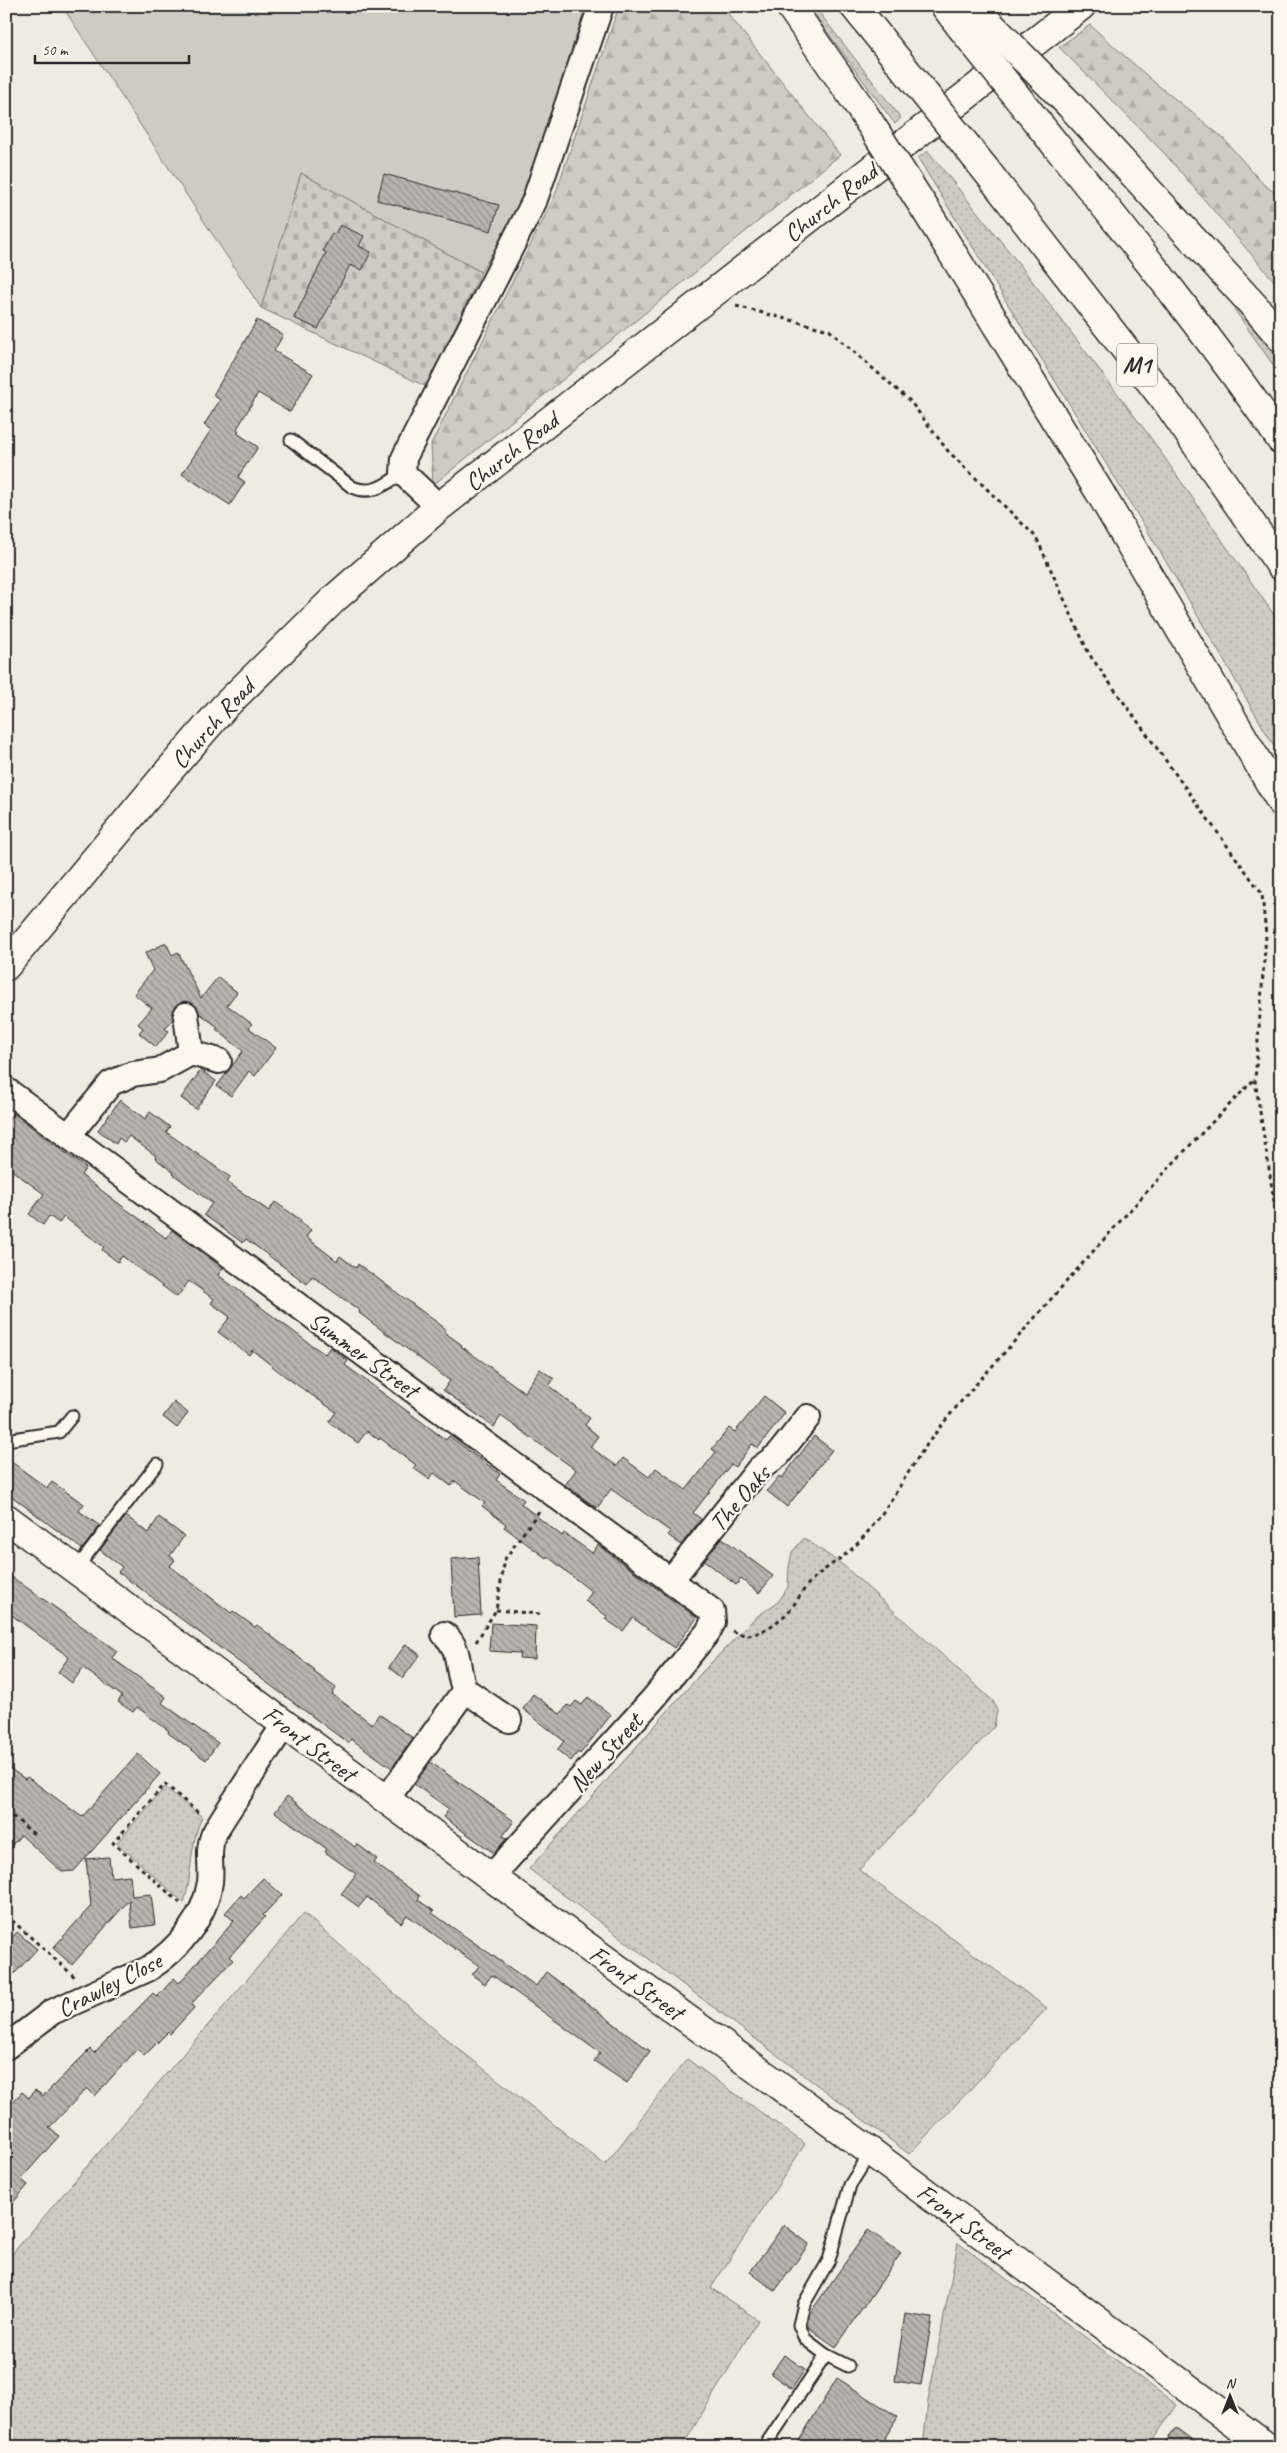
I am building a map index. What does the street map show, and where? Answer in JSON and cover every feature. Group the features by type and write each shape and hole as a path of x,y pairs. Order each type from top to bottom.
{"main road":[{"path":"790,6 857,103 927,212 1099,491 1281,802"},
{"name":"M1","path":"854,6 985,169 1171,408 1281,566"},
{"name":"Church Road","path":"6,966 167,772 225,706 335,598 439,507 1081,6"},
{"path":"964,13 1070,105 1255,307 1281,338"},
{"path":"964,13 1042,128 1118,223 1256,403 1281,440"},
{"name":"Front Street","path":"6,1518 491,1878 871,2152 1267,2447"}],"street":[{"path":"439,507 403,473 404,458 534,202 601,6"},
{"path":"186,1015 191,1053"},
{"path":"68,1136 111,1083 133,1074 160,1070 191,1053 219,1061"},
{"name":"Summer Street","path":"6,1090 671,1580 712,1611 713,1622"},
{"name":"The Oaks","path":"671,1580 759,1470 778,1455 808,1417"},
{"name":"New Street","path":"491,1878 653,1699 708,1632 713,1622"},
{"path":"444,1634 454,1645 458,1660 459,1678 465,1690 509,1720"},
{"path":"386,1800 465,1690"},
{"name":"Crawley Close","path":"6,2047 52,2012 148,1969 162,1960 184,1938 197,1918 208,1895 210,1849 217,1828 285,1724"}],"lane":[{"path":"291,440 352,487 361,491 380,488 403,473"},
{"path":"6,1440 59,1432 72,1416"},
{"path":"76,1569 157,1464"},
{"path":"848,2366 826,2355 805,2338 799,2324 804,2304 829,2260 850,2185 871,2152"},
{"path":"764,2447 826,2355"}],"path":[{"path":"704,300 730,304 829,330 910,401 948,452 1036,537 1089,654 1262,894 1266,935 1255,1080 1281,1245"},
{"path":"713,1622 739,1634 755,1635 767,1629 786,1614 812,1579 842,1559 857,1544 892,1501 940,1428 1064,1285 1202,1132 1255,1080"},
{"path":"458,1660 472,1649 496,1610 505,1559 552,1492"},
{"path":"496,1610 540,1614"},
{"path":"197,1918 113,1842 165,1784 217,1828"},
{"path":"6,1810 34,1834"},
{"path":"6,1915 94,1993"}],"green space":[{"path":"62,6 586,6 522,202 481,272 301,173 261,308"},
{"path":"619,6 722,6 840,155 433,485 431,444 554,198"},
{"path":"808,6 814,6 901,118 895,124"},
{"path":"1090,25 1154,82 1222,137 1263,184 1281,197 1281,289 1165,154 1059,47"},
{"path":"928,151 1020,265 1148,434 1281,625 1281,758 1161,553 918,158"},
{"path":"301,173 481,272 427,387 261,308"},
{"path":"1236,308 1281,361 1281,376 1234,309"},
{"path":"804,1538 844,1566 993,1701 997,1711 994,1727 859,1870 1047,2008 909,2154 529,1869 703,1671 755,1618 779,1601 788,1587 792,1552"},
{"path":"165,1787 202,1817 195,1838 184,1903 117,1843"},
{"path":"304,1913 441,2035 605,2165 687,2059 805,2144 711,2288 758,2320 682,2447 6,2447 6,2261"},
{"path":"958,2243 1177,2405 1148,2447 923,2447 928,2401"}],"building":[{"path":"384,174 499,205 491,231 377,200"},
{"path":"340,225 364,236 359,246 371,252 362,270 350,265 318,329 294,318 326,253 323,251 332,233 335,234"},
{"path":"257,320 283,335 274,351 313,374 290,412 258,393 237,429 239,431 237,433 258,447 238,477 245,482 230,505 182,474 211,430 204,425 220,400 213,395"},
{"path":"166,943 172,955 178,952 201,998 218,977 237,992 227,1005 252,1024 249,1028 276,1048 255,1076 249,1071 231,1096 217,1086 243,1051 216,1029 218,1027 199,1013 192,1003 185,1001 177,1004 173,1010 173,1019 165,1029 169,1031 156,1047 139,1033 143,1028 138,1024 152,1008 134,994 153,970 145,953"},
{"path":"201,1070 216,1081 196,1109 181,1098"},
{"path":"120,1100 145,1119 150,1112 170,1127 166,1132 230,1177 227,1182 269,1211 275,1202 301,1220 300,1222 311,1230 306,1237 337,1261 340,1256 356,1268 358,1264 446,1329 444,1332 461,1346 524,1392 540,1369 554,1379 549,1386 590,1418 585,1425 598,1436 590,1447 617,1466 623,1458 649,1477 656,1468 686,1490 716,1452 712,1449 729,1428 735,1432 764,1396 785,1413 758,1448 752,1444 735,1467 731,1464 693,1513 701,1519 681,1545 668,1535 671,1532 611,1489 597,1508 565,1485 576,1470 501,1416 494,1427 443,1390 450,1381 359,1313 360,1311 312,1276 307,1284 246,1239 243,1243 204,1215 212,1203 173,1174 155,1158 156,1156 129,1136 124,1142 119,1138 116,1144 98,1130"},
{"path":"13,1113 86,1168 81,1175 126,1209 166,1238 172,1230 223,1268 218,1275 310,1344 325,1354 330,1347 348,1361 345,1365 446,1440 449,1436 500,1474 496,1480 524,1500 521,1504 562,1536 564,1533 592,1553 598,1545 697,1618 674,1648 633,1618 623,1631 605,1619 607,1616 585,1601 592,1592 547,1556 546,1558 504,1527 506,1524 482,1506 485,1503 455,1481 451,1486 434,1473 429,1479 413,1468 416,1465 380,1438 379,1440 367,1431 358,1443 329,1422 336,1412 286,1377 252,1350 249,1355 218,1332 230,1317 211,1303 214,1299 189,1281 177,1297 122,1256 118,1262 102,1250 104,1247 64,1217 59,1223 49,1216 43,1225 29,1214 44,1194 6,1166 6,1123"},
{"path":"174,1402 188,1413 177,1428 163,1417"},
{"path":"814,1436 832,1450 787,1507 767,1491 779,1476 782,1478"},
{"path":"6,1458 47,1488 52,1482 84,1504 79,1511 100,1526 82,1549 6,1492"},
{"path":"126,1516 148,1533 159,1517 184,1536 170,1556 175,1560 170,1566 231,1613 233,1611 255,1627 257,1625 315,1670 314,1672 336,1688 332,1694 372,1724 379,1714 413,1738 392,1768 351,1739 348,1743 118,1572 122,1567 100,1550"},
{"path":"722,1538 773,1576 759,1593 741,1579 736,1585 704,1560"},
{"path":"478,1557 481,1615 454,1617 451,1559"},
{"path":"6,1573 117,1651 112,1658 166,1697 162,1703 218,1743 206,1760 168,1733 169,1731 137,1707 133,1712 118,1702 122,1696 83,1668 72,1683 58,1672 69,1657 6,1611"},
{"path":"491,1623 536,1626 535,1659 519,1658 520,1653 489,1651"},
{"path":"406,1644 420,1655 403,1678 389,1667"},
{"path":"533,1694 560,1714 568,1705 571,1707 576,1701 582,1705 588,1697 611,1715 580,1754 578,1752 571,1761 557,1750 564,1741 523,1709"},
{"path":"138,1754 160,1774 74,1871 62,1872 21,1835 6,1852 6,1766 25,1779 27,1777 82,1817"},
{"path":"430,1762 514,1821 503,1836 507,1838 494,1853 443,1817 449,1809 414,1784"},
{"path":"287,1796 355,1847 357,1844 377,1859 374,1863 420,1896 418,1900 434,1911 432,1913 536,1986 546,1972 650,2051 627,2083 594,2061 600,2053 492,1975 485,1984 472,1975 479,1966 407,1915 401,1923 367,1897 359,1907 341,1894 356,1874 325,1852 327,1849 275,1812"},
{"path":"109,1857 111,1877 130,1875 132,1896 151,1894 155,1925 132,1928 129,1900 72,1965 53,1948 91,1906 86,1859"},
{"path":"263,1878 282,1895 229,1957 233,1960 191,2004 194,2008 170,2034 168,2032 144,2056 137,2049 95,2096 87,2088 49,2128 59,2136 21,2179 28,2185 6,2211 6,2109 22,2092 29,2098 35,2090 43,2096 90,2049 94,2053 153,1993 157,1997 174,1978 179,1983 234,1921 225,1913 241,1895 244,1898"},
{"path":"17,1932 37,1949 6,1983 6,1944"},
{"path":"784,2225 809,2244 775,2291 750,2272"},
{"path":"868,2230 901,2253 836,2347 809,2328 807,2324 810,2313"},
{"path":"905,2314 932,2318 921,2385 895,2381"},
{"path":"784,2355 805,2369 792,2389 771,2374"},
{"path":"837,2378 898,2417 879,2447 795,2447"},
{"path":"1176,2428 1202,2447 1162,2447"}]}
